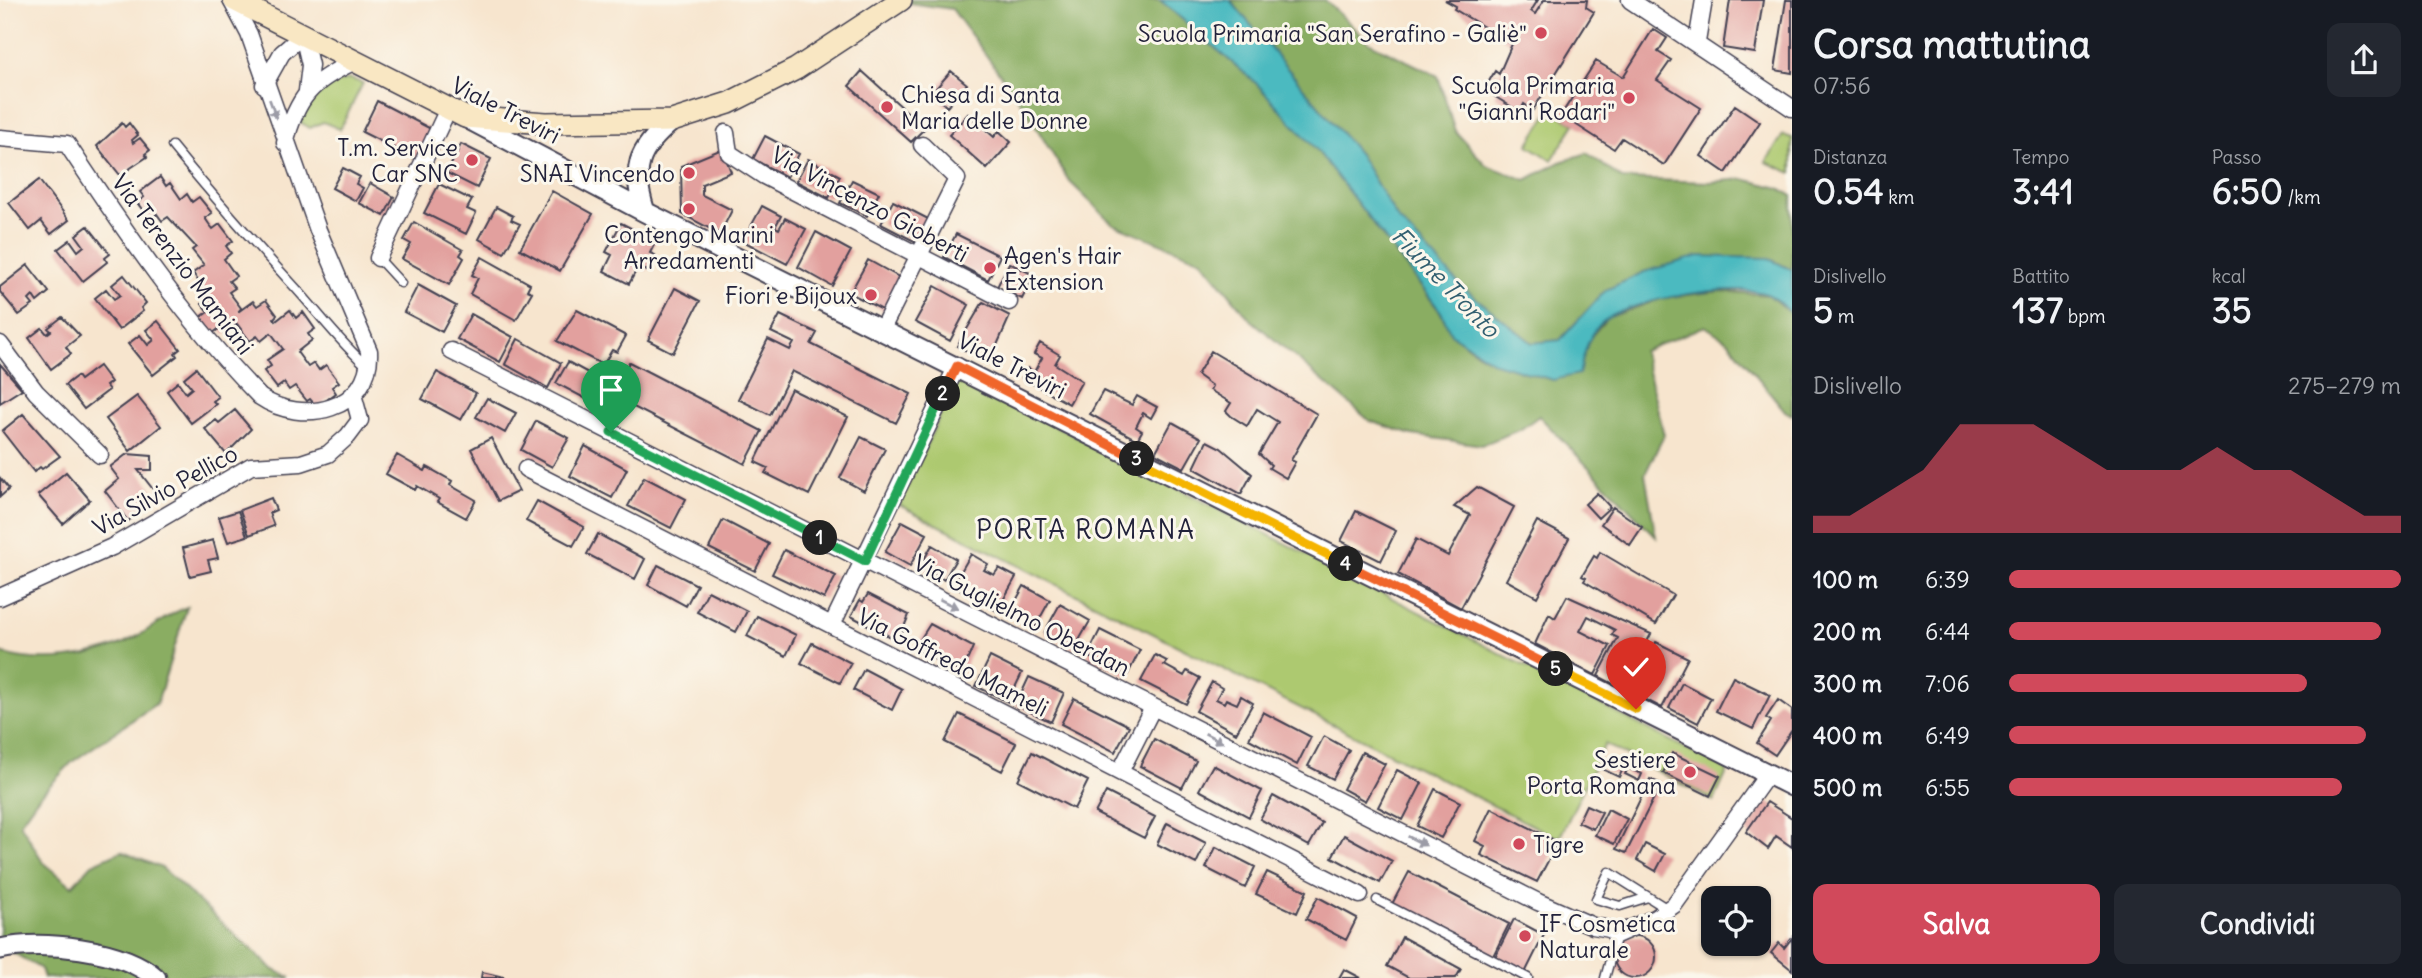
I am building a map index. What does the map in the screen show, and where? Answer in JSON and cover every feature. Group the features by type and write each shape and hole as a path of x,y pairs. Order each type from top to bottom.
{"main road":[{"name":"Viale Treviri","path":"232,0 456,113"},
{"path":"456,113 546,123 672,121 729,103 764,87 901,0"}],"street":[{"path":"232,0 248,34 285,143 369,351 370,369"},
{"path":"1630,0 1792,108"},
{"path":"1696,42 1704,0"},
{"path":"264,85 282,53 303,35 310,65 307,91"},
{"path":"285,143 293,114 307,91 324,76 353,62"},
{"path":"378,258 456,113"},
{"name":"Viale Treviri","path":"456,113 645,212 882,328 1792,786"},
{"path":"645,212 640,195 638,160 645,146 672,121"},
{"name":"Via Vincenzo Gioberti","path":"726,133 729,153 764,176 1009,302"},
{"name":"Via Terenzio Mamiani","path":"0,138 67,144 129,237 183,309 260,397 275,408 305,411 334,408 353,394 370,369"},
{"path":"882,328 957,179 922,145"},
{"path":"0,344 36,392 100,455"},
{"name":"Via Guglielmo Oberdan","path":"451,351 1573,919 1623,927"},
{"path":"832,625 957,366"},
{"name":"Via Silvio Pellico","path":"0,597 112,547 251,466 301,463 328,454 348,436 360,420 353,394"},
{"name":"Via Goffredo Mameli","path":"526,469 1360,895"},
{"path":"1120,772 1153,707"},
{"path":"1623,927 1669,910 1691,884 1736,816 1760,770"},
{"path":"0,950 23,944 93,950 156,978"}],"lane":[{"path":"172,146 239,228 293,285 346,348 370,369"},
{"path":"378,258 401,283"},
{"path":"1648,897 1620,906 1596,899 1609,873 1648,897 1669,910"},
{"path":"1377,900 1528,978"},
{"path":"1605,978 1623,927"}],"green space":[{"path":"888,0 1160,0 1257,84 1316,149 1441,313 1450,329 1474,351 1504,365 1553,380 1607,318 1663,298 1720,291 1769,295 1792,315 1792,415 1785,411 1729,342 1705,326 1643,351 1664,435 1645,474 1656,537 1539,416 1521,429 1482,445 1412,435 1370,421 1249,318 1202,260 1113,224 1069,181 1022,104 952,9"},
{"path":"1230,0 1325,0 1370,43 1438,76 1455,131 1486,165 1526,180 1560,162 1587,153 1622,179 1710,182 1743,179 1780,188 1792,196 1792,270 1768,258 1644,272 1606,290 1560,340 1532,343 1461,286 1397,218 1359,154"},
{"path":"350,79 363,83 340,129 323,122 310,128 300,122 313,98 332,84"},
{"path":"1551,109 1575,124 1552,160 1528,145"},
{"path":"1783,135 1792,138 1792,173 1766,162"},
{"path":"958,376 1728,770 1714,801 1605,744 1559,839 899,505"},
{"path":"187,607 157,703 72,762 37,799 20,823 43,862 72,886 92,864 121,851 162,868 274,970 291,978 44,978 41,969 0,945 0,653 34,659 87,655 121,644"}],"water":[{"name":"Fiume Tronto","path":"1160,0 1230,0 1359,154 1397,218 1461,286 1532,343 1560,340 1606,290 1644,272 1699,256 1768,258 1792,270 1792,315 1767,294 1732,290 1686,294 1642,304 1608,318 1596,329 1588,343 1579,374 1553,380 1495,363 1451,334 1441,312 1316,149 1257,84"}],"building":[{"path":"1445,0 1538,0 1531,11 1535,14 1544,0 1587,0 1586,7 1594,12 1533,110 1524,104 1520,112 1494,96 1498,89 1488,83 1495,71 1499,74 1512,44 1454,9 1456,6"},
{"path":"1730,0 1763,0 1755,53 1723,48"},
{"path":"1786,0 1792,0 1792,73 1775,70"},
{"path":"1653,29 1667,38 1658,52 1671,60 1657,80 1701,108 1664,165 1622,138 1614,149 1561,115 1596,61 1623,77"},
{"name":"Chiesa di Santa Maria delle Donne","path":"862,71 925,128 911,142 849,86"},
{"path":"951,71 967,84 947,107 932,93"},
{"path":"377,101 431,129 416,159 362,132"},
{"path":"1735,105 1760,122 1726,173 1701,156"},
{"path":"968,114 994,137 999,131 1011,142 987,169 949,135"},
{"path":"122,123 125,127 129,123 138,135 132,140 133,143 140,138 150,150 145,154 147,157 120,175 97,146"},
{"path":"765,136 799,154 787,177 753,159"},
{"path":"461,144 491,159 477,188 447,173"},
{"path":"722,149 731,172 702,184 702,195 732,210 720,234 682,214 681,166"},
{"path":"808,159 840,176 829,198 796,181"},
{"path":"343,168 360,177 356,184 363,188 356,201 332,188"},
{"path":"160,177 166,186 170,183 181,199 187,194 192,202 199,197 212,213 205,218 209,224 213,229 220,224 233,241 226,246 231,253 224,259 236,276 229,281 235,288 229,292 241,308 238,312 253,301 257,306 266,300 277,315 274,318 276,321 290,310 296,318 303,312 315,329 308,334 312,340 297,352 308,367 314,363 319,370 326,365 339,382 332,387 336,393 317,407 310,399 307,401 295,386 289,390 284,383 277,388 264,371 271,366 267,360 283,349 271,333 261,341 257,336 250,341 237,324 224,334 220,328 213,333 201,317 208,312 202,304 208,300 196,285 199,282 193,273 204,265 192,250 196,247 168,217 162,221 157,214 150,219 137,203 144,197 140,192"},
{"path":"39,180 69,220 51,234 41,221 30,230 9,203"},
{"path":"852,180 879,193 867,216 840,203"},
{"path":"370,183 394,197 384,216 359,203"},
{"path":"439,184 472,200 467,209 476,213 466,234 424,213"},
{"path":"552,191 593,214 560,271 520,249"},
{"path":"893,201 934,222 922,245 881,224"},
{"path":"762,206 781,216 775,227 779,229 785,218 806,229 787,264 743,241"},
{"path":"496,207 513,216 511,220 520,224 504,253 479,239"},
{"path":"414,222 463,250 460,255 464,258 449,285 402,259 411,244 404,240"},
{"path":"621,223 656,241 650,253 655,255 647,271 638,267 629,284 604,271 612,255 606,252"},
{"path":"88,226 110,254 105,258 107,262 83,281 58,249 70,240 78,251 84,246 76,235"},
{"path":"816,232 851,251 832,286 798,267"},
{"path":"956,234 1000,256 988,280 944,257"},
{"path":"482,257 530,284 527,290 532,292 516,320 470,294 478,278 472,275"},
{"path":"868,260 904,280 886,312 850,293"},
{"path":"1009,263 1034,275 1022,299 997,287"},
{"path":"28,265 49,292 37,302 33,296 29,300 33,305 19,315 0,292 0,287"},
{"path":"124,275 146,303 141,308 143,311 119,330 95,298 106,289 114,299 120,295 112,285"},
{"path":"418,285 456,306 442,332 404,312"},
{"path":"935,286 969,305 950,341 915,322"},
{"path":"675,288 700,301 673,353 648,340"},
{"path":"983,302 1010,316 989,363 957,346"},
{"path":"577,310 626,336 617,352 612,350 603,365 557,341"},
{"path":"471,314 513,337 500,362 457,339"},
{"path":"780,315 817,333 811,344 911,394 896,423 792,371 770,415 738,399 768,339 790,350 794,343 771,332"},
{"path":"62,317 80,336 66,347 71,354 51,369 29,338 42,328 47,334 51,331 48,328"},
{"path":"158,321 180,349 175,353 177,356 153,375 128,344 140,335 148,345 154,340 146,330"},
{"path":"518,339 561,363 548,388 505,364"},
{"path":"1040,343 1060,355 1055,364 1082,381 1069,404 1022,378 1028,368 1034,372 1042,358 1034,354"},
{"path":"1211,351 1317,414 1291,460 1295,462 1286,478 1269,468 1271,465 1259,454 1278,422 1257,409 1247,426 1226,411 1231,403 1210,390 1212,386 1197,375"},
{"path":"568,362 599,379 588,400 556,383"},
{"path":"629,362 762,431 745,464 612,396"},
{"path":"0,364 22,389 0,403"},
{"path":"99,366 111,382 106,386 109,390 84,409 65,385 77,376 80,380"},
{"path":"196,368 218,397 213,401 216,404 191,423 167,391 178,382 186,393 192,388 184,378"},
{"path":"437,372 476,393 461,420 422,399"},
{"path":"791,389 848,417 809,495 765,473 768,468 755,462"},
{"path":"1103,391 1132,405 1137,396 1157,407 1151,418 1143,413 1136,427 1142,431 1137,440 1090,414"},
{"path":"137,396 161,426 130,451 106,419"},
{"path":"487,398 516,413 505,433 476,417"},
{"path":"235,410 251,429 226,454 205,429 216,420 219,423"},
{"path":"23,414 60,456 34,472 2,431"},
{"path":"536,421 569,438 552,467 521,450"},
{"path":"1172,422 1201,438 1184,468 1155,453"},
{"path":"861,437 885,449 864,491 840,478"},
{"path":"491,438 519,491 498,501 471,449"},
{"path":"1207,441 1221,448 1252,474 1241,494 1194,468"},
{"path":"585,446 627,469 612,498 570,476"},
{"path":"127,454 152,456 152,470 138,470 159,497 128,521 105,491 119,479 110,467"},
{"path":"397,455 425,471 427,467 452,481 450,485 476,500 466,518 437,502 439,499 417,486 415,490 386,474"},
{"path":"66,472 90,500 63,524 38,495"},
{"path":"644,477 686,499 671,528 628,506"},
{"path":"0,478 9,489 0,497"},
{"path":"1477,487 1514,507 1461,608 1398,574 1416,539 1448,556 1470,515 1454,507"},
{"path":"1597,493 1610,507 1598,518 1585,504"},
{"path":"271,498 276,510 269,513 274,526 249,535 240,510"},
{"path":"537,501 584,527 573,546 526,521"},
{"path":"1613,507 1642,527 1630,545 1601,524"},
{"path":"238,511 247,536 228,542 219,517"},
{"path":"1356,511 1396,531 1381,561 1341,541"},
{"path":"723,520 769,544 755,571 709,548"},
{"path":"902,521 927,534 910,566 885,552"},
{"path":"1537,521 1569,538 1537,597 1506,580"},
{"path":"598,534 645,559 635,579 587,554"},
{"path":"213,540 218,558 208,560 211,571 190,576 183,548"},
{"path":"932,545 956,559 944,580 920,567"},
{"path":"784,550 836,576 824,599 772,574"},
{"path":"1600,552 1673,595 1656,624 1584,581 1586,578 1582,576 1594,556 1597,558"},
{"path":"971,554 988,564 984,570 994,575 999,568 1016,577 997,611 953,585"},
{"path":"658,565 697,585 686,606 648,585"},
{"path":"1024,586 1050,600 1034,629 1008,615"},
{"path":"708,591 747,611 736,632 697,612"},
{"path":"868,594 909,615 898,641 851,616 860,600 863,602"},
{"path":"1567,596 1651,634 1623,689 1598,676 1618,638 1612,635 1615,630 1588,616 1580,631 1610,646 1595,675 1535,644 1549,614 1555,618"},
{"path":"1060,604 1090,621 1074,649 1044,633"},
{"path":"757,616 796,635 786,656 747,636"},
{"path":"930,624 973,647 962,673 914,649"},
{"path":"1100,630 1140,650 1127,676 1087,656"},
{"path":"1656,642 1688,658 1662,708 1631,692"},
{"path":"812,643 851,663 840,683 801,663"},
{"path":"1155,655 1167,661 1164,665 1184,676 1187,671 1200,678 1186,704 1141,681"},
{"path":"990,657 1022,673 1008,702 976,686"},
{"path":"864,669 902,689 892,710 853,690"},
{"path":"1029,677 1064,693 1051,722 1016,705"},
{"path":"1733,677 1770,695 1753,729 1716,711"},
{"path":"1212,682 1222,688 1216,699 1224,703 1226,699 1237,704 1241,696 1253,703 1236,733 1196,711"},
{"path":"1682,683 1711,698 1698,723 1669,708"},
{"path":"1074,698 1129,726 1115,752 1061,724"},
{"path":"1778,700 1792,710 1792,730 1775,755 1757,743 1771,721 1766,718"},
{"path":"1263,712 1311,737 1297,765 1249,739"},
{"path":"959,714 1016,743 1002,771 945,742"},
{"path":"1324,736 1349,750 1333,779 1308,766"},
{"path":"1154,739 1196,761 1182,788 1140,766"},
{"path":"1032,752 1088,781 1074,809 1018,780"},
{"path":"1362,752 1385,764 1365,801 1343,789"},
{"path":"1672,753 1720,776 1710,796 1663,773"},
{"path":"1608,759 1624,767 1619,777 1602,769"},
{"path":"1213,765 1262,791 1249,817 1199,790"},
{"path":"1628,768 1642,774 1639,781 1625,774"},
{"path":"1397,770 1422,783 1403,820 1378,807"},
{"path":"1650,779 1661,784 1626,853 1616,849"},
{"path":"1435,789 1460,802 1441,838 1417,826"},
{"path":"1106,792 1155,817 1144,838 1095,813"},
{"path":"1273,796 1322,823 1309,846 1260,819"},
{"path":"1767,802 1792,818 1792,847 1776,836 1768,849 1746,832"},
{"path":"1586,805 1602,812 1593,829 1578,822"},
{"name":"Tigre","path":"1491,808 1558,842 1537,882 1481,855 1485,846 1475,841"},
{"path":"1608,809 1627,819 1614,844 1595,835"},
{"path":"1167,823 1206,843 1196,864 1157,844"},
{"path":"1344,835 1392,861 1380,883 1332,857"},
{"path":"1645,844 1665,854 1656,871 1637,860"},
{"path":"1216,847 1255,867 1245,888 1206,868"},
{"path":"1267,872 1307,891 1297,913 1256,894"},
{"path":"1409,872 1509,924 1493,956 1392,904"},
{"path":"1318,897 1357,918 1346,940 1306,919"},
{"path":"1514,919 1544,935 1525,973 1495,957"},
{"path":"1635,936 1650,942 1656,957 1650,972 1635,978 1620,972 1614,957 1620,942"},
{"path":"1402,937 1461,969 1456,978 1409,978 1387,966"},
{"path":"1792,938 1792,970 1771,953 1779,943 1784,948"},
{"path":"1344,969 1361,978 1339,978"},
{"path":"482,972 504,977 504,978 481,978"}],"place":[{"name":"Scuola Primaria \"San Serafino - Galiè\"","path":"1541,33"},
{"name":"Scuola Primaria \"Gianni Rodari\"","path":"1629,98"},
{"name":"Chiesa di Santa Maria delle Donne","path":"887,107"},
{"name":"T.m. Service Car SNC","path":"472,160"},
{"name":"SNAI Vincendo","path":"689,173"},
{"name":"Contengo Marini Arredamenti","path":"689,209"},
{"name":"Agen's Hair Extension","path":"990,268"},
{"name":"Fiori e Bijoux","path":"871,295"},
{"name":"Sestiere Porta Romana","path":"1690,772"},
{"name":"Tigre","path":"1519,844"},
{"name":"IF Cosmetica Naturale","path":"1525,936"}],"district":[{"name":"PORTA ROMANA","path":"1086,529"}],"route":[{"path":"611,432 865,561 957,366 1636,709"}]}
